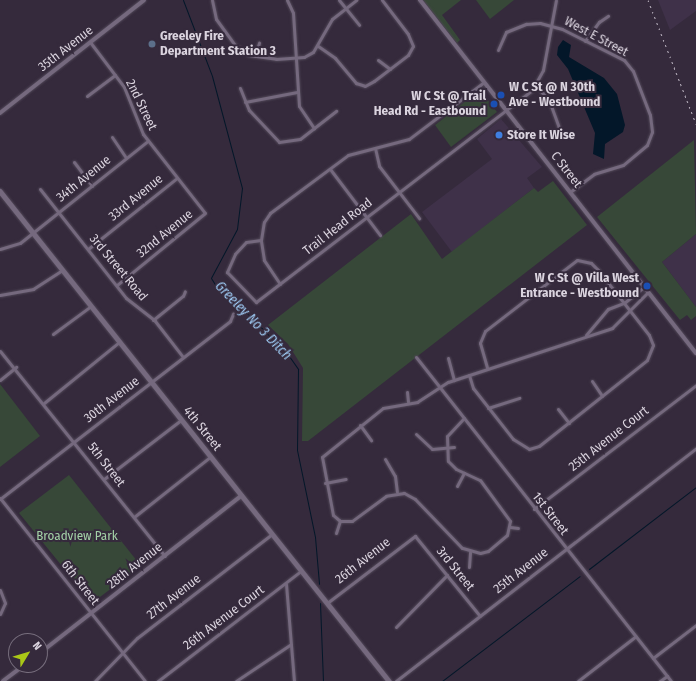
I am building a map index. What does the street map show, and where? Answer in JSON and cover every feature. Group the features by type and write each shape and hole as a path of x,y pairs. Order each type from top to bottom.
{"main road":[{"name":"4th Street","path":"0,191 388,681"}],"street":[{"name":"35th Avenue","path":"0,113 144,0"},
{"path":"212,0 222,30 241,50 255,56 295,58 308,56 318,46 329,23 356,0"},
{"path":"287,0 293,13 297,92 301,109 314,128"},
{"path":"339,0 359,25"},
{"path":"318,46 335,58 361,86 369,85 411,52 412,42 382,0"},
{"name":"C Street","path":"420,0 696,353"},
{"path":"556,0 548,26 543,70 536,84 550,102 561,133"},
{"path":"585,41 598,22 608,16"},
{"name":"West E Street","path":"498,50 506,32 526,24 548,26 585,41 624,60 633,71 650,115 652,132 639,155 623,165 594,174 570,192"},
{"name":"2nd Street","path":"90,42 115,75 148,141 205,213"},
{"path":"255,56 259,43"},
{"path":"378,60 390,69"},
{"path":"87,96 115,75"},
{"path":"280,284 264,260 261,240 264,222 270,213 348,155 409,139 484,82"},
{"name":"Trail Head Road","path":"261,240 246,242 235,254 227,275 256,302 506,110 536,84"},
{"path":"240,88 245,102 268,133 280,142 294,142 336,111"},
{"path":"245,102 297,92"},
{"path":"112,137 126,158"},
{"name":"34th Avenue","path":"0,249 16,245 148,141"},
{"path":"374,148 379,166 419,218"},
{"path":"74,162 92,186"},
{"path":"330,169 380,235"},
{"name":"33rd Avenue","path":"88,249 177,178"},
{"name":"3rd Street Road","path":"40,189 117,285 153,320 183,357"},
{"name":"32nd Avenue","path":"117,285 205,213"},
{"path":"469,375 488,408 518,445 528,449 539,446 602,396 653,352 649,335 591,263 573,262 485,331 480,343 487,368"},
{"path":"0,295 33,289 62,270"},
{"path":"586,335 603,313 624,303 644,287"},
{"path":"153,320 183,296 185,291"},
{"path":"464,418 448,433 446,448 450,464 464,473 480,480 506,513 510,527 504,539 488,551 470,552 456,544 416,499 397,492 386,496 352,521 340,521 331,512 325,483 322,457 387,406 423,399 439,387 454,380 616,325 628,308 648,292"},
{"path":"53,334 91,306"},
{"name":"30th Avenue","path":"0,498 230,320 233,314"},
{"path":"44,403 119,342"},
{"name":"5th Street","path":"0,351 16,367 165,556"},
{"name":"1st Street","path":"416,357 534,510 671,681"},
{"path":"448,358 454,380"},
{"path":"0,380 16,367"},
{"path":"592,382 602,396"},
{"name":"25th Avenue Court","path":"534,510 696,385"},
{"path":"406,392 408,402"},
{"path":"488,408 519,398"},
{"path":"558,409 568,423"},
{"path":"104,479 181,420"},
{"path":"360,426 371,440"},
{"path":"416,434 427,446 446,448 454,447"},
{"name":"25th Avenue","path":"396,681 696,448"},
{"path":"134,517 210,457"},
{"path":"385,459 394,472 397,492"},
{"path":"457,486 464,473"},
{"path":"325,483 346,479"},
{"name":"28th Avenue","path":"48,647 242,495"},
{"name":"6th Street","path":"0,498 145,681"},
{"path":"336,533 340,521"},
{"path":"510,527 518,528"},
{"name":"27th Avenue","path":"95,681 142,634 272,534"},
{"name":"3rd Street","path":"413,536 480,616"},
{"name":"26th Avenue","path":"327,603 413,536"},
{"path":"469,567 470,552"},
{"name":"26th Avenue Court","path":"158,681 286,584 301,570"},
{"path":"396,627 447,575"},
{"path":"286,584 294,681"},
{"path":"0,590 4,607 0,614"},
{"path":"653,658 696,625"},
{"path":"578,681 636,636"},
{"path":"236,681 292,644"},
{"path":"3,681 14,673"},
{"path":"660,681 667,676"}],"shaded area":[{"path":"658,0 696,0 696,11 670,30"},
{"path":"501,119 542,167 527,178 534,188 452,252 422,212 492,159 477,139"},
{"path":"696,234 696,307 662,262"}],"green space":[{"path":"423,0 461,0 442,15 460,40 457,43"},
{"path":"476,0 514,0 490,19"},
{"path":"480,90 497,112 451,147 435,125"},
{"path":"694,140 696,234 662,262 696,307 696,316 691,320 687,315 680,320 597,217"},
{"path":"553,181 587,225 308,441 302,441 303,368 288,344 268,325 411,214 442,259 534,188 538,192"},
{"path":"0,384 40,436 0,467"},
{"name":"Broadview Park","path":"69,475 141,566 92,603 19,513"}],"water":[{"path":"563,40 571,45 569,57 604,78 617,94 625,125 623,132 605,144 604,159 593,154 595,133 568,69 557,55 558,47"}],"waterway":[{"name":"Greeley No 3 Ditch","path":"183,0 212,76 242,188 237,229 211,278 218,289 236,302 289,356 298,369 297,450 315,537 319,584"},
{"path":"589,569 696,487"},
{"path":"442,681 580,576"},
{"name":"Greeley No 3 Ditch","path":"320,603 323,681"}],"railway":[{"path":"648,0 696,124"}],"place":[{"name":"Greeley Fire Department Station 3","path":"152,44"},
{"name":"W C St @ N 30th Ave - Westbound","path":"501,95"},
{"name":"W C St @ Trail Head Rd - Eastbound","path":"494,104"},
{"name":"Store It Wise","path":"499,135"},
{"name":"W C St @ Villa West Entrance - Westbound","path":"647,286"}]}
